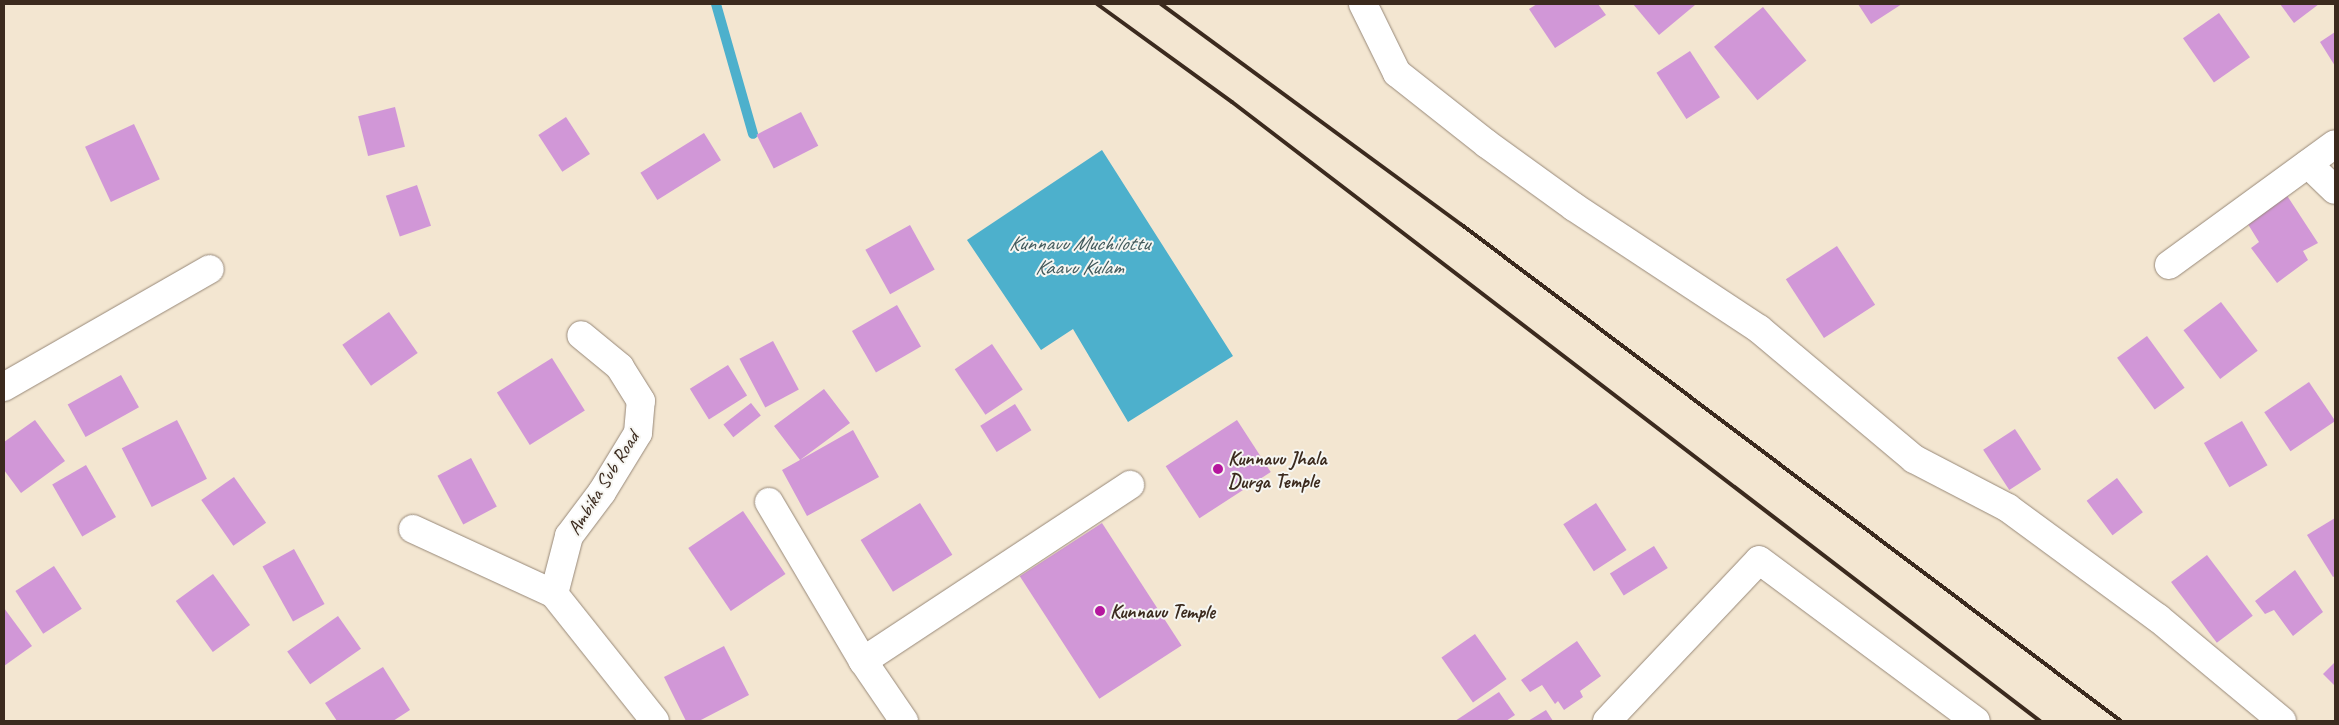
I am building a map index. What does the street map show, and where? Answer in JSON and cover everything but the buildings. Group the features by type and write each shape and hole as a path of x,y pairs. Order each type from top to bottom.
{"street":[{"path":"1363,4 1397,73 1487,144 1574,207 1759,329 1914,460 2016,514 2158,618 2282,721"},
{"path":"2168,265 2335,144"},
{"path":"2308,164 2335,190"},
{"path":"4,387 210,269"},
{"name":"Ambika Sub Road","path":"554,594 569,536 602,492 638,433 641,401 620,367 581,335"},
{"path":"863,661 1130,485"},
{"path":"769,502 863,661 904,721"},
{"path":"413,529 554,594 655,721"},
{"path":"1607,721 1759,560 1976,721"}],"water":[{"name":"Kunnavu Muchilottu Kaavu Kulam","path":"1102,150 1233,356 1128,422 1073,329 1041,350 967,240"}],"waterway":[{"path":"716,4 753,134"}],"railway":[{"path":"1097,4 1232,102 2040,721"},
{"path":"1161,4 1462,225 2121,721"}],"place":[{"name":"Kunnavu Jhala Durga Temple","path":"1218,469"},
{"name":"Kunnavu Temple","path":"1100,611"}]}
